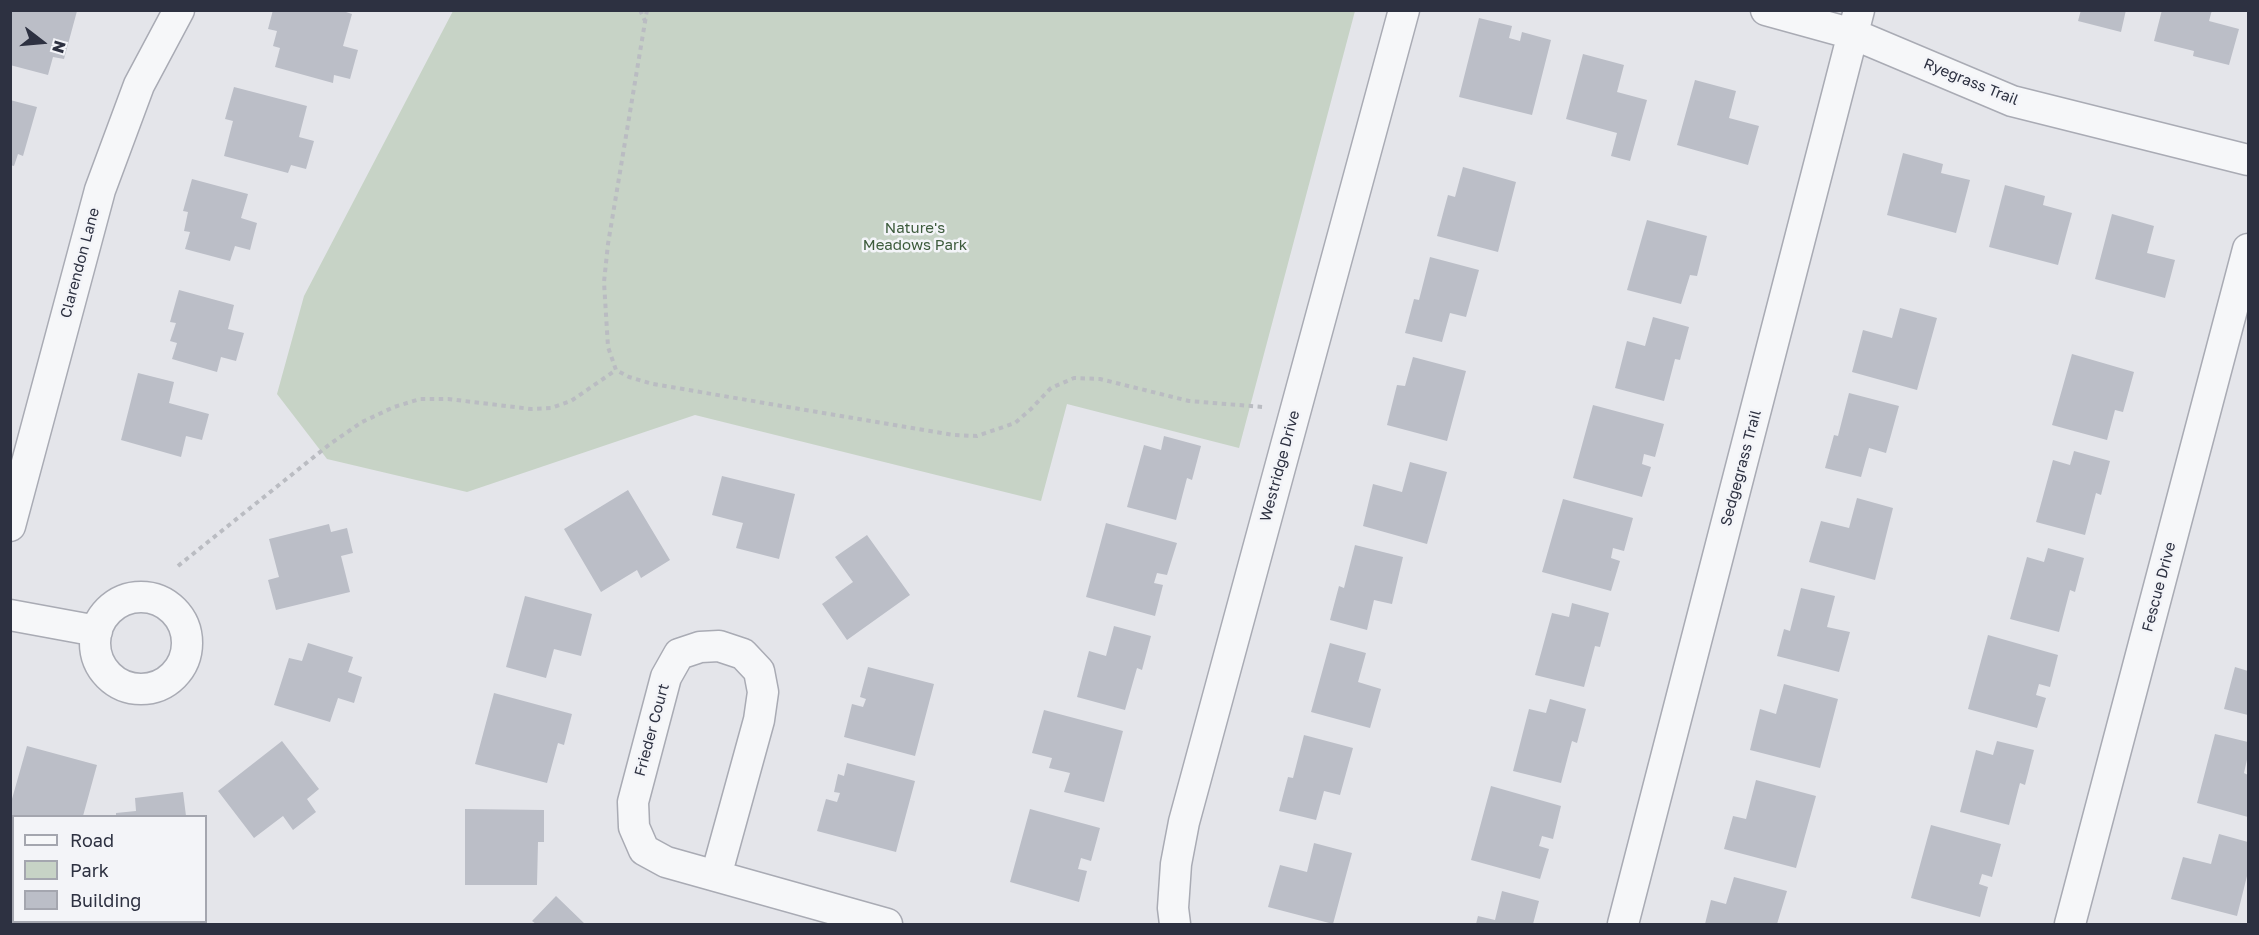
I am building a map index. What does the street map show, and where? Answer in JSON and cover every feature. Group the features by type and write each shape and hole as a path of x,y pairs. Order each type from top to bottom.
{"street":[{"name":"Clarendon Lane","path":"10,526 100,190 139,85 179,10"},
{"name":"Westridge Drive","path":"1175,924 1173,908 1176,864 1185,822 1404,10"},
{"name":"Ryegrass Trail","path":"1766,10 1856,22 2012,101 2248,160"},
{"name":"Sedgegrass Trail","path":"1623,924 1856,22"},
{"name":"Fescue Drive","path":"2070,924 2248,249"},
{"path":"10,615 97,631"},
{"name":"Frieder Court","path":"716,876 759,720 763,693 759,671 743,654 719,646 700,647 679,654 666,677 633,802 634,827 644,850 666,862 887,924"}],"path":[{"path":"640,10 646,22"},
{"path":"647,10 608,244 604,282 608,347 616,370 629,377 653,384 953,435 977,436 1015,423 1051,388 1074,378 1100,379 1189,401 1296,410"},
{"path":"178,566 330,444 362,422 394,407 420,399 448,399 531,409 551,408 571,401 616,370"}],"green space":[{"name":"Nature's Meadows Park","path":"453,11 1355,11 1239,448 1067,404 1041,501 695,415 467,492 327,459 277,394 304,296"}],"building":[{"path":"10,10 77,11 64,59 53,57 48,75 10,65"},
{"path":"273,10 340,10 352,14 343,46 358,50 350,79 334,75 333,83 275,67 280,48 273,46 277,31 268,29"},
{"path":"2081,10 2126,10 2121,32 2078,21"},
{"path":"2162,10 2212,10 2209,21 2239,29 2229,65 2193,56 2194,51 2154,41"},
{"path":"1479,18 1512,26 1509,38 1520,41 1522,32 1551,40 1532,115 1459,97"},
{"path":"1583,54 1624,65 1617,92 1647,100 1630,161 1611,156 1617,133 1566,119"},
{"path":"1695,80 1736,91 1729,118 1759,126 1748,165 1677,145"},
{"path":"234,87 307,106 299,137 314,141 306,169 291,165 288,173 224,156 233,121 225,119"},
{"path":"10,100 37,107 23,156 18,154 14,166 10,165"},
{"path":"1903,153 1943,164 1941,173 1970,180 1956,233 1887,215"},
{"path":"1463,167 1516,182 1498,252 1437,236 1448,195 1455,197"},
{"path":"192,179 248,194 241,218 257,223 250,250 235,246 230,261 185,249 190,232 184,231 188,212 183,211"},
{"path":"2005,185 2045,196 2043,205 2072,213 2058,265 1989,247"},
{"path":"2112,214 2154,226 2147,253 2175,260 2165,298 2095,279"},
{"path":"1647,220 1707,236 1697,276 1690,275 1681,304 1627,290"},
{"path":"1430,257 1479,270 1466,317 1450,313 1442,342 1405,333 1414,299 1419,300"},
{"path":"179,290 234,305 228,329 244,333 236,361 221,357 217,372 172,359 177,343 170,341 176,323 170,322"},
{"path":"1900,308 1937,318 1917,390 1852,372 1863,330 1892,338"},
{"path":"1653,317 1689,327 1680,360 1675,359 1664,401 1615,388 1627,341 1645,346"},
{"path":"2072,354 2134,372 2123,412 2115,410 2107,440 2052,425"},
{"path":"1413,357 1466,371 1447,441 1387,425 1397,385 1405,386"},
{"path":"138,373 174,382 169,403 209,414 202,440 186,436 181,457 121,440"},
{"path":"1849,393 1899,406 1886,453 1869,448 1861,477 1825,468 1834,435 1838,436"},
{"path":"1593,405 1664,424 1655,457 1644,454 1642,464 1651,467 1642,497 1573,478"},
{"path":"1164,436 1201,446 1192,480 1187,478 1176,520 1127,507 1144,445 1161,450"},
{"path":"2074,451 2110,461 2101,495 2096,493 2085,535 2036,522 2053,460 2070,465"},
{"path":"1410,462 1447,472 1427,544 1363,526 1373,484 1402,492"},
{"path":"722,476 795,494 779,559 736,548 743,523 712,515"},
{"path":"628,490 670,560 641,578 637,570 601,592 564,529"},
{"path":"1857,498 1893,508 1875,580 1809,562 1821,521 1849,528"},
{"path":"1563,499 1633,518 1624,551 1613,548 1611,558 1620,561 1611,591 1542,572"},
{"path":"1106,523 1177,543 1167,575 1157,573 1154,583 1163,585 1155,616 1086,597"},
{"path":"329,524 331,532 347,528 353,553 341,556 350,592 276,610 268,580 279,577 269,539"},
{"path":"867,535 910,595 847,640 822,604 853,582 835,557"},
{"path":"1355,545 1403,557 1392,604 1374,600 1367,630 1330,620 1339,586 1344,588"},
{"path":"2048,548 2084,558 2075,592 2070,590 2059,632 2010,619 2027,557 2044,562"},
{"path":"1801,588 1835,596 1827,627 1850,632 1839,672 1777,656 1784,629 1790,631"},
{"path":"525,596 592,614 581,656 554,649 546,678 506,667"},
{"path":"1572,603 1609,613 1600,647 1595,646 1584,687 1535,675 1552,613 1569,617"},
{"path":"1114,626 1151,636 1142,670 1137,668 1125,710 1077,697 1089,651 1106,656"},
{"path":"1988,635 2058,655 2050,687 2039,684 2036,695 2046,698 2037,728 1968,709"},
{"path":"308,643 353,657 348,672 362,677 354,703 338,698 330,722 274,705 289,658 302,661"},
{"path":"1330,643 1366,653 1358,682 1381,689 1370,728 1311,712"},
{"path":"868,667 934,684 915,756 844,737 852,704 863,707 866,699 860,697"},
{"path":"2235,667 2248,671 2248,715 2224,709"},
{"path":"1784,684 1838,699 1820,768 1750,750 1760,709 1776,714"},
{"path":"494,693 572,714 564,745 558,743 547,783 475,764"},
{"path":"1550,699 1586,709 1577,743 1572,741 1561,783 1513,771 1529,709 1546,713"},
{"path":"1044,710 1123,731 1104,802 1064,792 1070,773 1049,768 1052,758 1032,753"},
{"path":"2215,734 2248,742 2244,773 2248,775 2248,817 2197,803"},
{"path":"1304,735 1353,748 1340,795 1324,791 1316,820 1279,811 1288,777 1293,778"},
{"path":"282,741 319,789 307,799 316,812 293,830 283,816 254,838 218,791"},
{"path":"1997,741 2034,750 2025,785 2020,783 2009,825 1960,812 1976,750 1993,755"},
{"path":"27,746 97,765 83,815 10,816 10,806"},
{"path":"847,763 915,781 896,852 817,831 826,799 837,802 840,793 834,792 838,774 844,776"},
{"path":"1756,780 1816,796 1796,868 1724,849 1733,816 1746,819"},
{"path":"1491,786 1561,806 1553,839 1542,836 1539,846 1549,849 1540,879 1471,860"},
{"path":"183,792 186,815 116,815 116,813 136,811 135,798"},
{"path":"465,809 544,810 544,842 538,842 537,885 465,885"},
{"path":"1030,809 1100,828 1091,861 1081,858 1078,869 1087,871 1079,902 1010,882"},
{"path":"1931,825 2001,844 1992,877 1982,874 1979,884 1988,887 1980,917 1911,898"},
{"path":"2219,834 2248,842 2248,872 2237,916 2171,899 2183,857 2211,864"},
{"path":"1314,843 1352,853 1333,924 1268,907 1280,865 1307,872"},
{"path":"1734,877 1787,891 1777,924 1705,924 1711,900 1726,904"},
{"path":"1502,891 1539,901 1533,924 1476,924 1478,916 1495,920"},
{"path":"10,894 12,894 12,923 54,923 54,924 10,924"},
{"path":"556,896 585,924 536,924 532,921"}]}
